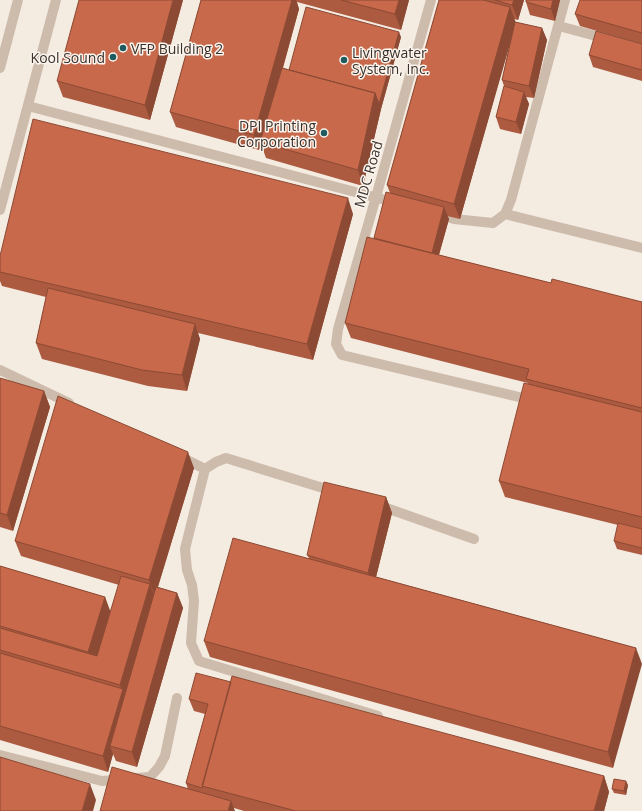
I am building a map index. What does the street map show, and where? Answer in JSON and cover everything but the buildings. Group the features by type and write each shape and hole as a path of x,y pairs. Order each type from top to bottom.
{"street":[{"path":"1,63 18,0"},
{"path":"0,210 56,0"},
{"name":"MDC Road","path":"430,0 338,329 336,344 342,355 524,398"},
{"path":"426,211 454,219 493,223 505,214 511,200 565,0"},
{"path":"559,26 619,42"},
{"path":"28,106 404,205"},
{"path":"505,214 642,248"},
{"path":"0,370 78,408"},
{"path":"170,452 205,469"},
{"path":"344,494 226,458 205,469 185,549 187,570 192,585 194,602 191,643 199,661 388,719"},
{"path":"366,501 474,539"},
{"path":"0,755 102,781 150,777 159,767 165,756 177,698"}],"place":[{"name":"VFP Building 2","path":"123,48"},
{"name":"Kool Sound","path":"113,57"},
{"name":"Livingwater System, Inc.","path":"344,60"},
{"name":"DPI Printing Corporation","path":"324,133"}]}
